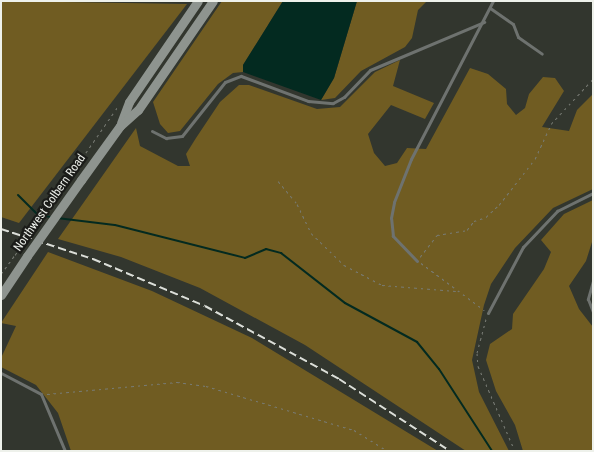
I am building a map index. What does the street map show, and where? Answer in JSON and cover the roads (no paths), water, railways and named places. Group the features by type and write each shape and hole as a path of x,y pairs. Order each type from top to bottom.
{"main road":[{"name":"Northwest Colbern Road","path":"120,126 129,102 198,1"},
{"name":"Northwest Colbern Road","path":"1,296 26,256 120,126 138,110 214,1"}],"lane":[{"path":"417,261 393,236 391,218 394,202 411,159 484,22 493,1"},
{"path":"490,8 513,24 518,37 542,54"},
{"path":"152,130 166,138 182,136 225,82 234,77 250,79 308,101 333,103 344,97 370,70 484,22"},
{"path":"488,312 523,247 557,211 593,193"},
{"path":"593,282 588,298 593,312"},
{"path":"1,373 41,394 64,451"}],"water":[{"path":"283,1 357,1 334,78 321,100 243,72 243,65"}],"waterway":[{"path":"18,195 38,215 50,217"},
{"path":"57,218 115,225 245,258 266,249 281,253 345,303 417,342 439,369 492,451"}],"railway":[{"path":"1,229 93,259 205,306 339,379 450,451"}]}
